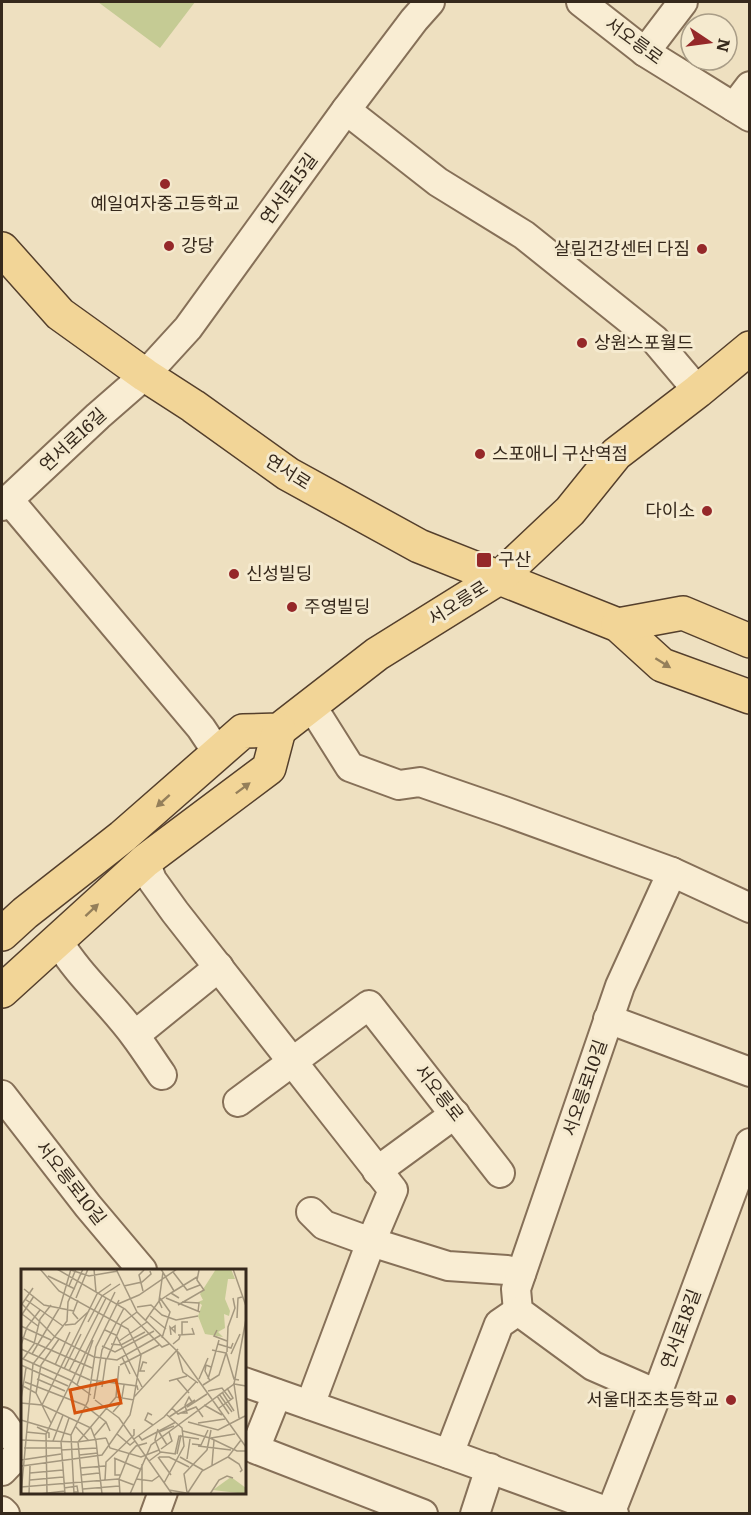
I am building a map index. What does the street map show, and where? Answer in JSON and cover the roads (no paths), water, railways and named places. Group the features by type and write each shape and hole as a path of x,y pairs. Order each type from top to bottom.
{"main road":[{"name":"연서로","path":"2,249 60,314 288,474 419,546 618,625 662,665 750,697"},
{"name":"서오릉로","path":"279,730 377,654 499,578 570,511 616,454 750,348"},
{"path":"618,625 683,613 750,641"},
{"path":"2,934 25,913 122,837 243,731 279,730 269,768 145,861 2,991"}],"street":[{"name":"연서로15길","path":"145,375 188,328 346,110 430,2"},
{"name":"서오릉로","path":"581,2 645,52 744,103"},
{"path":"645,52 683,2"},
{"path":"346,110 438,182 524,235 656,340 698,391"},
{"name":"연서로16길","path":"5,503 145,375"},
{"path":"5,503 201,728 217,752"},
{"path":"311,705 350,767 399,786 420,782 504,811 672,872 750,908"},
{"path":"145,861 152,880 175,912 393,1190 310,1405"},
{"name":"서오릉로10길","path":"518,1311 516,1289 608,1019 672,872"},
{"path":"58,941 80,971 135,1035 162,1075"},
{"path":"135,1035 219,967"},
{"name":"서오릉로","path":"238,1102 369,1005 500,1173"},
{"path":"608,1019 750,1072"},
{"name":"서오릉로10길","path":"2,1095 88,1206 141,1269"},
{"path":"377,1171 455,1114"},
{"name":"연서로18길","path":"612,1513 750,1143"},
{"path":"311,1212 324,1225 448,1266 507,1270 521,1274"},
{"path":"449,1454 499,1324 518,1311 593,1366 657,1394"},
{"path":"246,1383 612,1513"},
{"path":"277,1394 255,1449 423,1514"},
{"path":"2,1422 21,1449"},
{"path":"2,1470 21,1451"},
{"path":"475,1514 490,1468"},
{"path":"154,1514 162,1494"}],"place":[{"name":"예일여자중고등학교","path":"165,184"},
{"name":"강당","path":"169,246"},
{"name":"살림건강센터 다짐","path":"702,249"},
{"name":"상원스포월드","path":"582,343"},
{"name":"스포애니 구산역점","path":"480,454"},
{"name":"다이소","path":"707,511"},
{"name":"구산","path":"484,560"},
{"name":"신성빌딩","path":"234,574"},
{"name":"주영빌딩","path":"292,607"},
{"name":"서울대조초등학교","path":"731,1400"}]}
